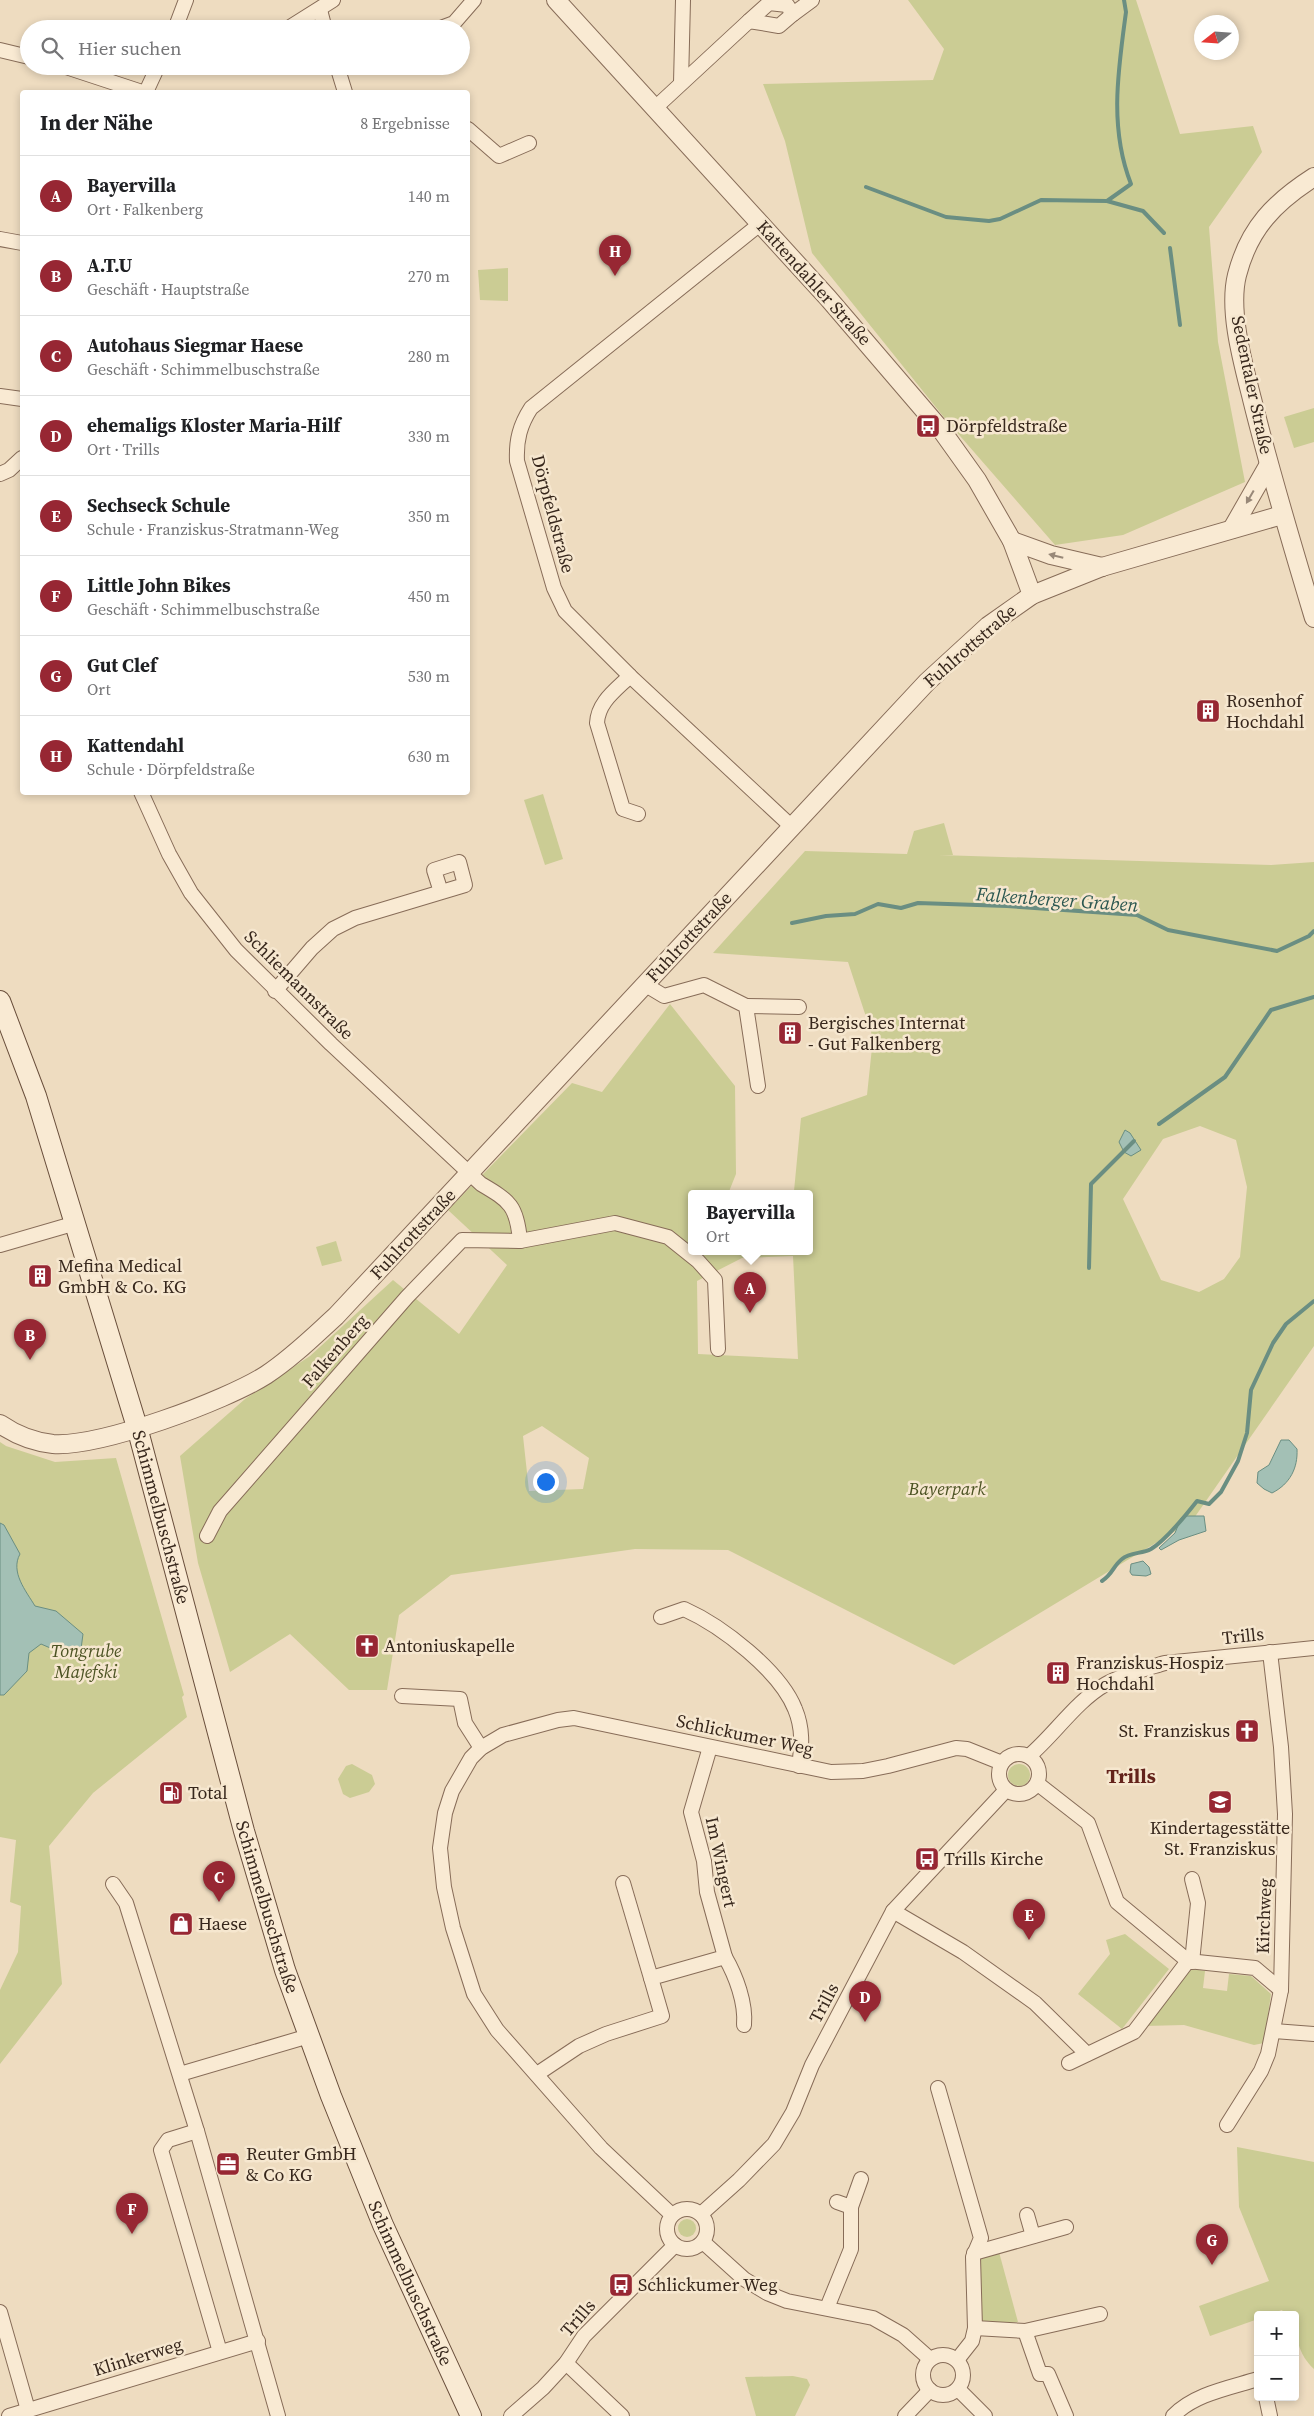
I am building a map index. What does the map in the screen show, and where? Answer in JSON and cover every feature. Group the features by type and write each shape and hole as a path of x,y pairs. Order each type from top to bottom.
{"main road":[{"name":"Schimmelbuschstraße","path":"0,1001 36,1096 137,1427 244,1831 279,1950 309,2036 383,2225 471,2416"}],"street":[{"path":"178,20 186,0"},
{"path":"303,20 333,0"},
{"path":"457,20 474,0"},
{"name":"Kattendahler Straße","path":"556,0 875,350 942,431 977,480 1012,541 1032,595"},
{"path":"681,83 682,0"},
{"path":"748,21 778,26 812,0"},
{"path":"655,108 769,3 787,5 793,14"},
{"path":"320,10 323,20"},
{"path":"0,50 20,54"},
{"path":"90,75 136,90"},
{"path":"147,90 154,75"},
{"path":"340,75 345,90"},
{"path":"470,131 499,156 529,143"},
{"name":"Sedentaler Straße","path":"1314,176 1275,205 1261,220 1247,246 1236,276 1235,312 1243,363 1268,466 1314,618"},
{"name":"Dörpfeldstraße","path":"760,224 558,384 531,408 522,422 516,442 517,461 557,595 565,611 630,676 792,827"},
{"path":"0,238 20,243"},
{"path":"0,396 20,399"},
{"path":"0,474 9,470 20,460"},
{"path":"1232,529 1268,466"},
{"name":"Fuhlrottstraße","path":"0,1424 24,1437 53,1444 88,1440 137,1427 216,1400 267,1374 309,1341 336,1316 926,682 956,653 988,626 1032,595 1102,567 1282,515"},
{"path":"1012,541 1051,555 1102,567"},
{"path":"630,676 602,705 597,723 623,809 638,814"},
{"name":"Schliemannstraße","path":"142,795 168,854 200,907 240,954 275,991 470,1174"},
{"path":"275,991 312,948 333,929 355,918 441,892"},
{"path":"644,984 664,996 704,985 746,1006 799,1007"},
{"path":"746,1006 758,1086"},
{"path":"470,1174 481,1184 507,1200 518,1220 520,1241"},
{"path":"0,1245 76,1223"},
{"name":"Falkenberg","path":"207,1536 220,1511 407,1297 462,1240 520,1241 614,1223 668,1237 688,1253"},
{"name":"Falkenberg","path":"690,1255 715,1280 718,1349"},
{"path":"661,1617 684,1609 698,1615 738,1644 776,1679 786,1691 800,1726 802,1746 799,1766"},
{"name":"Trills","path":"1029,1756 1085,1701 1106,1685 1165,1663 1314,1648"},
{"name":"Kirchweg","path":"1227,2125 1261,2071 1268,2054 1281,1990 1285,1814 1281,1747 1270,1652"},
{"path":"402,1696 460,1700 465,1723 481,1748"},
{"name":"Schlickumer Weg","path":"672,2215 601,2148 497,2030 474,1994 444,1887 440,1848 445,1814 452,1791 471,1758 481,1748 503,1735 558,1720 574,1718 831,1772 888,1766 956,1748 968,1749 1002,1763"},
{"name":"Im Wingert","path":"710,1747 691,1812 704,1860 707,1892 725,1957 732,1969 745,2014 744,2025"},
{"path":"1015,1754 1029,1756 1038,1766 1040,1778 1038,1784 1034,1789 1023,1795 1011,1793 1000,1783 999,1774 1002,1763 1015,1754"},
{"path":"1038,1784 1088,1823 1117,1902 1190,1962 1255,1968 1281,1990"},
{"name":"Trills","path":"701,2214 739,2180 774,2144 793,2112 812,2065 893,1911 1006,1790"},
{"path":"1069,2063 1134,2032 1190,1962 1198,1903 1192,1879"},
{"path":"537,2074 578,2046 606,2034 662,2016 623,1883"},
{"path":"113,1884 126,1903 180,2074 278,2416"},
{"path":"893,1911 963,1952 1035,2002 1087,2054"},
{"path":"651,1978 725,1957"},
{"path":"1274,2031 1314,2034"},
{"path":"180,2074 309,2036"},
{"path":"938,2088 981,2238 974,2254 975,2328 972,2341 957,2360"},
{"path":"197,2132 168,2140 160,2150 220,2352"},
{"path":"827,2308 851,2249 851,2207 861,2180"},
{"path":"837,2202 851,2207"},
{"path":"686,2208 701,2214 707,2228 703,2242 689,2249 675,2245 667,2230 672,2215 686,2208"},
{"path":"1027,2215 1033,2236"},
{"path":"974,2254 1066,2226"},
{"path":"703,2242 744,2279 767,2293 787,2301 873,2318 903,2335 930,2359"},
{"name":"Trills","path":"511,2416 543,2388 566,2363 584,2336 675,2245"},
{"path":"0,2312 28,2410"},
{"path":"975,2328 1025,2331 1100,2314"},
{"path":"1025,2331 1040,2374 1048,2374 1066,2416"},
{"name":"Klinkerweg","path":"9,2416 258,2341"},
{"path":"942,2354 957,2360 962,2366 964,2374 958,2389 945,2395 930,2390 923,2376 924,2368 930,2359 942,2354"},
{"path":"566,2363 622,2416"},
{"path":"1173,2416 1181,2408 1203,2396 1254,2380"},
{"path":"958,2389 985,2416"},
{"path":"905,2416 930,2390"},
{"path":"1267,2401 1270,2416"}],"green space":[{"path":"908,0 1136,0 1180,134 1253,126 1262,152 1209,227 1218,342 1245,482 1123,535 1055,545 947,421 812,253 785,141 763,84 933,80 944,49"},
{"path":"508,268 508,301 480,300 478,270"},
{"path":"1314,408 1314,442 1294,448 1284,417"},
{"path":"543,794 563,859 545,865 524,800"},
{"name":"Bayerpark","path":"944,823 953,855 939,855 1271,865 1314,862 1314,1346 1192,1521 954,1665 728,1550 635,1549 451,1575 399,1615 387,1690 349,1690 290,1634 230,1672 198,1563 180,1456 245,1399 310,1356 393,1280 459,1334 507,1265 448,1210 572,1083 602,1092 670,1004 735,1086 736,1174 730,1190 688,1190 688,1255 813,1255 813,1190 794,1190 801,1118 867,1095 873,1038 848,962 713,953 805,851 907,854 914,831","holes":["1200,1126 1236,1140 1247,1187 1240,1257 1224,1279 1199,1292 1161,1280 1123,1199 1163,1139","793,1256 798,1359 698,1354 697,1281 742,1258","542,1426 589,1458 583,1489 529,1491 523,1436"]},
{"path":"336,1241 342,1261 322,1266 316,1247"},
{"name":"Tongrube Majefski","path":"0,1442 6,1446 55,1462 116,1458 184,1695 182,1697 187,1717 93,1793 49,1846 62,1984 0,2064 0,1990 18,1952 21,1906 10,1902 16,1840 0,1837"},
{"path":"352,1764 372,1775 375,1784 369,1792 350,1798 343,1794 338,1779 346,1766"},
{"path":"1019,1764 1027,1767 1030,1775 1027,1783 1019,1786 1011,1783 1008,1775 1011,1767"},
{"path":"1125,1934 1169,1969 1122,2029 1078,1994 1110,1954 1106,1940"},
{"path":"1188,1968 1205,1971 1203,1988 1227,1991 1229,1974 1251,1976 1271,1994 1264,2043 1254,2045 1184,2025 1145,2026"},
{"path":"1237,2147 1314,2162 1314,2369 1304,2357 1299,2344 1299,2311 1254,2311 1254,2320 1210,2336 1199,2306 1269,2281 1239,2207"},
{"path":"687,2219 693,2222 696,2228 693,2234 687,2237 681,2234 678,2228 681,2222"},
{"path":"999,2252 1018,2322 997,2325 980,2322 978,2258"},
{"path":"793,2376 807,2379 810,2385 795,2416 756,2416 745,2377"}],"shaded area":[{"path":"1125,1130 1130,1133 1141,1150 1131,1156 1124,1152 1119,1142"},
{"path":"1281,1440 1289,1440 1297,1449 1296,1463 1292,1475 1284,1485 1272,1493 1257,1483 1258,1472 1269,1465"},
{"path":"1184,1516 1204,1516 1206,1531 1179,1540 1161,1550 1159,1548 1175,1533 1181,1518"},
{"path":"0,1523 4,1525 20,1554 17,1568 20,1581 35,1606 56,1611 83,1634 81,1649 69,1656 41,1644 29,1653 27,1671 4,1695 0,1695"},
{"path":"1143,1561 1149,1567 1151,1574 1146,1576 1132,1575 1130,1572 1131,1564"}],"waterway":[{"path":"1107,201 1131,184 1120,142 1117,99 1126,12 1124,0"},
{"path":"866,187 946,217 989,221 1000,219 1041,200 1107,201 1143,211 1164,233"},
{"path":"1170,248 1180,325"},
{"name":"Falkenberger Graben","path":"792,923 826,916 855,914 878,904 901,908 918,903 1007,906 1137,915 1168,930 1277,951 1309,936 1314,931"},
{"path":"1159,1124 1225,1077 1271,1010 1314,997"},
{"path":"1089,1268 1091,1184 1134,1141"},
{"path":"1102,1581 1125,1557 1147,1551 1163,1540 1197,1501 1209,1504 1221,1492 1238,1461 1247,1433 1251,1390 1273,1343 1286,1324 1314,1301"}],"place":[{"name":"Kattendahl","path":"615,276"},
{"name":"Dörpfeldstraße","path":"928,426"},
{"name":"Rosenhof Hochdahl","path":"1208,711"},
{"name":"Bergisches Internat - Gut Falkenberg","path":"790,1033"},
{"name":"Mefina Medical GmbH & Co. KG","path":"40,1276"},
{"name":"Bayervilla","path":"750,1313"},
{"name":"A.T.U","path":"30,1360"},
{"name":"Antoniuskapelle","path":"367,1646"},
{"name":"Franziskus-Hospiz Hochdahl","path":"1058,1673"},
{"name":"St. Franziskus","path":"1247,1731"},
{"name":"Total","path":"171,1793"},
{"name":"Kindertagesstätte St. Franziskus","path":"1220,1802"},
{"name":"Trills Kirche","path":"927,1859"},
{"name":"Autohaus Siegmar Haese","path":"219,1902"},
{"name":"Haese","path":"181,1924"},
{"name":"Sechseck Schule","path":"1029,1940"},
{"name":"ehemaligs Kloster Maria-Hilf","path":"865,2022"},
{"name":"Reuter GmbH & Co KG","path":"228,2164"},
{"name":"Little John Bikes","path":"132,2234"},
{"name":"Gut Clef","path":"1212,2265"},
{"name":"Schlickumer Weg","path":"621,2285"}],"district":[{"name":"Trills","path":"1131,1776"}]}
